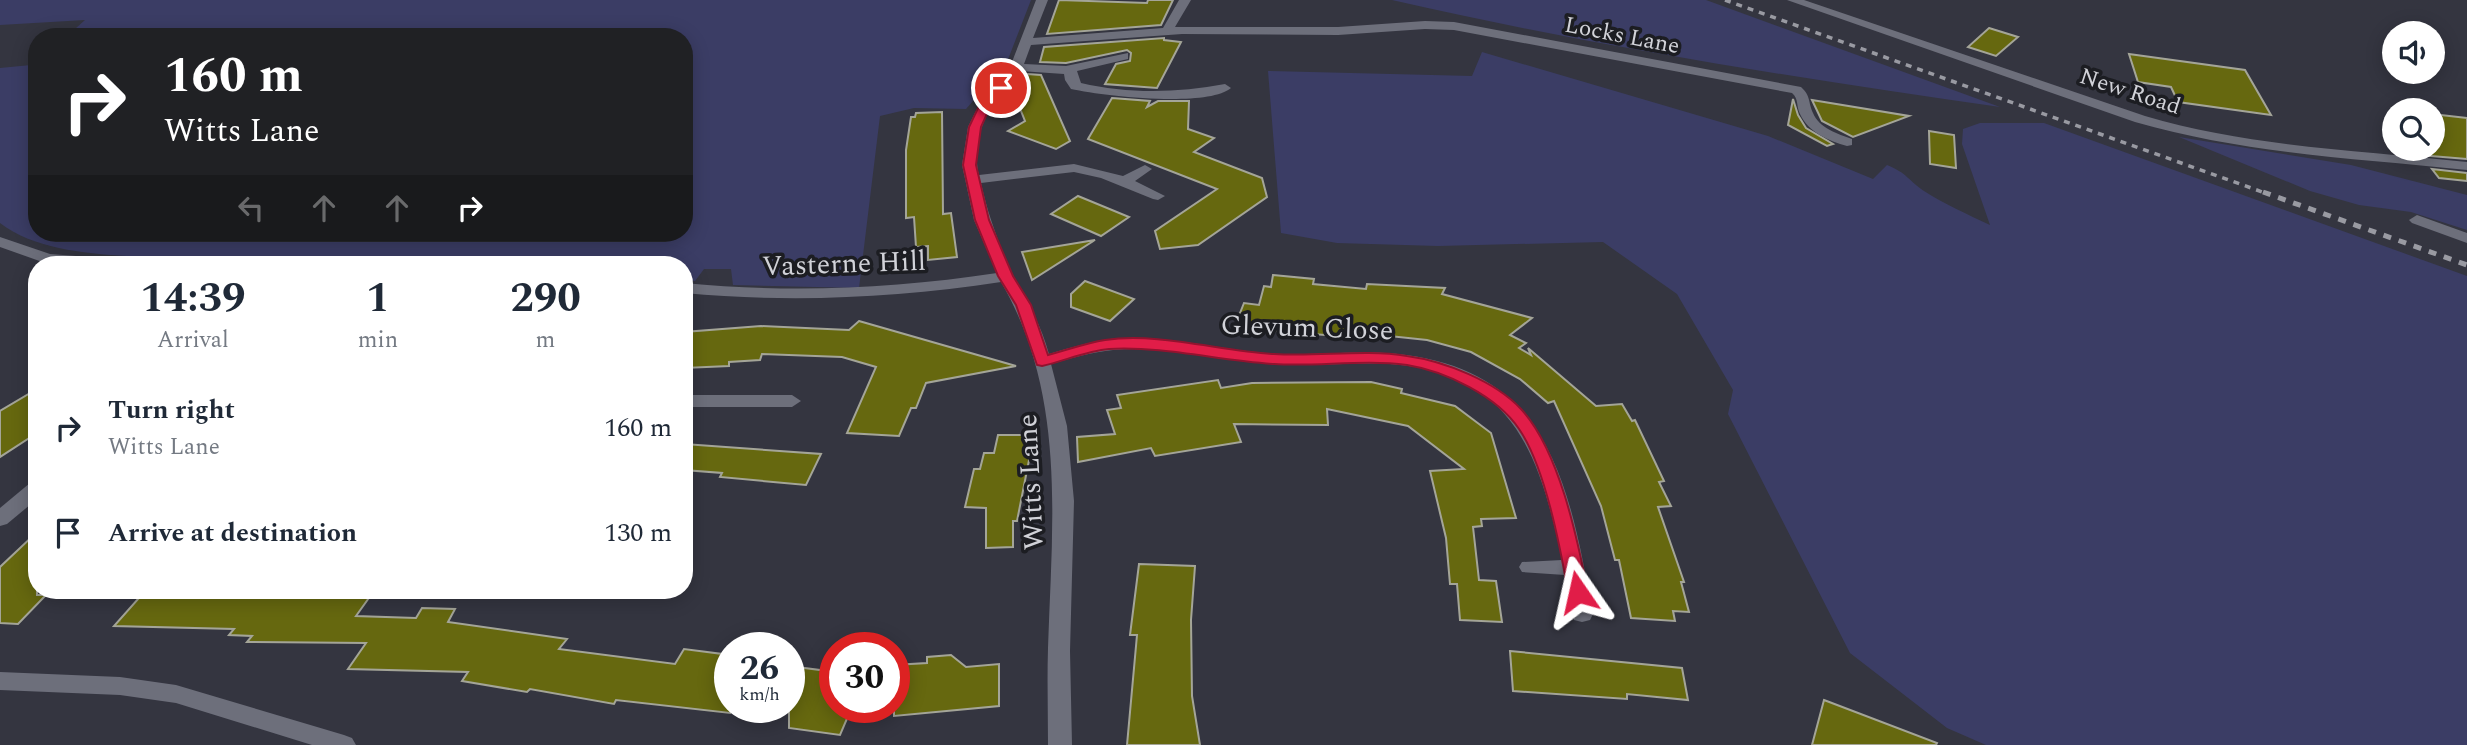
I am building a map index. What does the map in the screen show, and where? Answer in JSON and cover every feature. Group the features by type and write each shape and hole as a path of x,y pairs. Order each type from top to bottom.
{"street":[{"name":"Witts Lane","path":"1042,0 1016,67 985,106 975,127 970,150 972,180 982,220 1006,276 1023,305 1056,414 1063,476 1060,745"},
{"path":"1167,31 1185,0"},
{"name":"New Road","path":"1793,0 2185,132 2233,142 2320,154 2467,166"},
{"name":"Locks Lane","path":"1026,43 1167,31 1338,31 1425,25 1476,29 1796,90 1803,96 1805,114 1813,124 1825,133 1847,142"},
{"path":"1016,67 1066,70 1124,56"},
{"path":"1066,70 1071,72 1074,85 1081,88 1186,95 1225,88"},
{"path":"972,180 1074,167 1096,171 1158,196"},
{"path":"1124,182 1145,169"},
{"path":"2417,220 2467,238"},
{"path":"0,242 40,256"},
{"name":"Vasterne Hill","path":"693,289 741,294 835,295 940,287 1006,276"},
{"name":"Glevum Close","path":"1042,361 1106,345 1144,344 1274,359 1390,359 1421,362 1450,371 1503,401 1527,428 1541,453 1563,522 1582,614"},
{"path":"693,401 792,401"},
{"path":"0,519 28,496"},
{"path":"1528,567 1574,569"},
{"path":"0,681 148,688 344,745"}],"shaded area":[{"path":"0,0 1031,0 1007,62 966,109 914,108 880,116 859,288 733,285 731,269 704,269 693,281 693,256 136,256 80,252 37,242 693,242 693,28 76,28 85,20 0,25"},
{"path":"1392,0 1706,0 2000,107 1695,60"},
{"path":"1482,52 1768,136 1873,179 1887,165 1932,196 1990,225 1962,144 1963,129 1980,123 2044,123 2467,276 2467,745 1986,745 1947,728 1850,653 1728,414 1733,390 1677,294 1603,242 1438,246 1337,243 1281,233 1268,71 1472,76"},
{"path":"28,65 28,238 0,223 0,68"},
{"path":"2179,137 2351,165 2467,195 2467,230 2411,212 2359,205 2310,191"}],"building":[{"path":"1059,0 1147,3 1148,0 1173,0 1161,25 1047,34"},
{"path":"1989,28 2018,37 1996,56 1968,47"},
{"path":"1164,38 1181,42 1157,88 1105,84 1116,64 1130,61 1131,53 1127,50 1066,63 1040,62 1044,47"},
{"path":"2129,54 2245,70 2271,115 2178,102 2171,87 2138,82"},
{"path":"1027,74 1041,75 1070,141 1056,149 1008,131 1025,121 1017,101 1023,100"},
{"path":"1112,98 1150,101 1147,107 1158,101 1189,101 1188,129 1214,138 1194,152 1262,178 1267,197 1198,245 1160,249 1155,231 1217,189 1088,139"},
{"path":"1793,99 1806,128 1833,144 1827,146 1788,125"},
{"path":"1812,100 1909,116 1853,137 1822,121"},
{"path":"942,112 943,214 951,213 957,257 928,260 928,246 916,247 914,217 906,218 906,150 911,117 915,117 916,113"},
{"path":"2445,115 2467,118 2467,159 2445,157"},
{"path":"1929,131 1954,135 1956,168 1930,164"},
{"path":"2432,169 2467,173 2467,181 2439,178"},
{"path":"1078,196 1129,217 1101,236 1051,214"},
{"path":"1095,240 1032,280 1022,252"},
{"path":"1273,275 1314,279 1313,284 1366,289 1367,284 1445,288 1442,294 1532,318 1510,335 1526,343 1519,348 1531,355 1528,348 1596,406 1622,404 1632,421 1635,420 1664,481 1659,482 1671,506 1658,507 1684,582 1681,582 1689,612 1673,611 1675,621 1631,618 1619,560 1615,560 1601,506 1554,401 1548,403 1520,379 1471,352 1427,340 1352,332 1351,337 1234,328 1244,303 1259,305 1264,286 1271,287"},
{"path":"1085,281 1134,299 1110,321 1071,307 1071,294"},
{"path":"859,321 1016,366 926,383 916,408 911,408 899,436 847,433 876,367 842,357 762,354 760,360 729,362 729,366 693,368 693,331 761,326 849,330"},
{"path":"1218,380 1221,388 1252,383 1371,382 1402,389 1401,393 1455,406 1491,433 1516,518 1481,519 1482,526 1473,527 1479,580 1496,581 1502,622 1460,620 1457,584 1450,584 1446,538 1430,471 1464,469 1408,426 1327,409 1328,425 1234,424 1241,442 1155,456 1151,448 1078,462 1077,437 1115,434 1107,410 1121,408 1117,395"},
{"path":"28,394 28,439 0,457 0,411"},
{"path":"998,435 1034,435 1017,521 1013,521 1013,547 986,548 986,508 965,507 974,469 980,469 984,453 994,453"},
{"path":"693,445 821,454 806,485 720,477 722,473 693,471"},
{"path":"28,541 28,599 42,599 18,624 0,623 0,567"},
{"path":"1139,564 1195,566 1191,620 1192,696 1200,745 1127,745 1137,635 1130,635"},
{"path":"138,599 368,599 356,616 416,618 422,608 455,609 448,622 567,639 559,649 675,664 684,649 714,653 714,711 616,700 614,704 530,689 527,692 462,681 468,672 348,669 366,643 247,642 252,636 229,635 234,629 114,626"},
{"path":"1510,651 1682,668 1688,700 1627,694 1627,699 1513,691"},
{"path":"951,655 966,667 999,664 999,706 910,714 910,664 927,663 927,657"},
{"path":"805,668 819,670 819,723 845,723 840,735 789,728 789,723 805,723"},
{"path":"1824,700 1937,743 1812,745"}],"railway":[{"path":"1725,0 2268,194"},
{"path":"2263,192 2467,265"}],"route":[{"path":"1001,88 985,106 975,127 969,165 982,220 1006,276 1034,330 1042,361 1106,345 1144,344 1274,359 1404,360 1436,366 1465,377 1492,393 1521,418 1541,453 1569,542 1578,592"}]}
